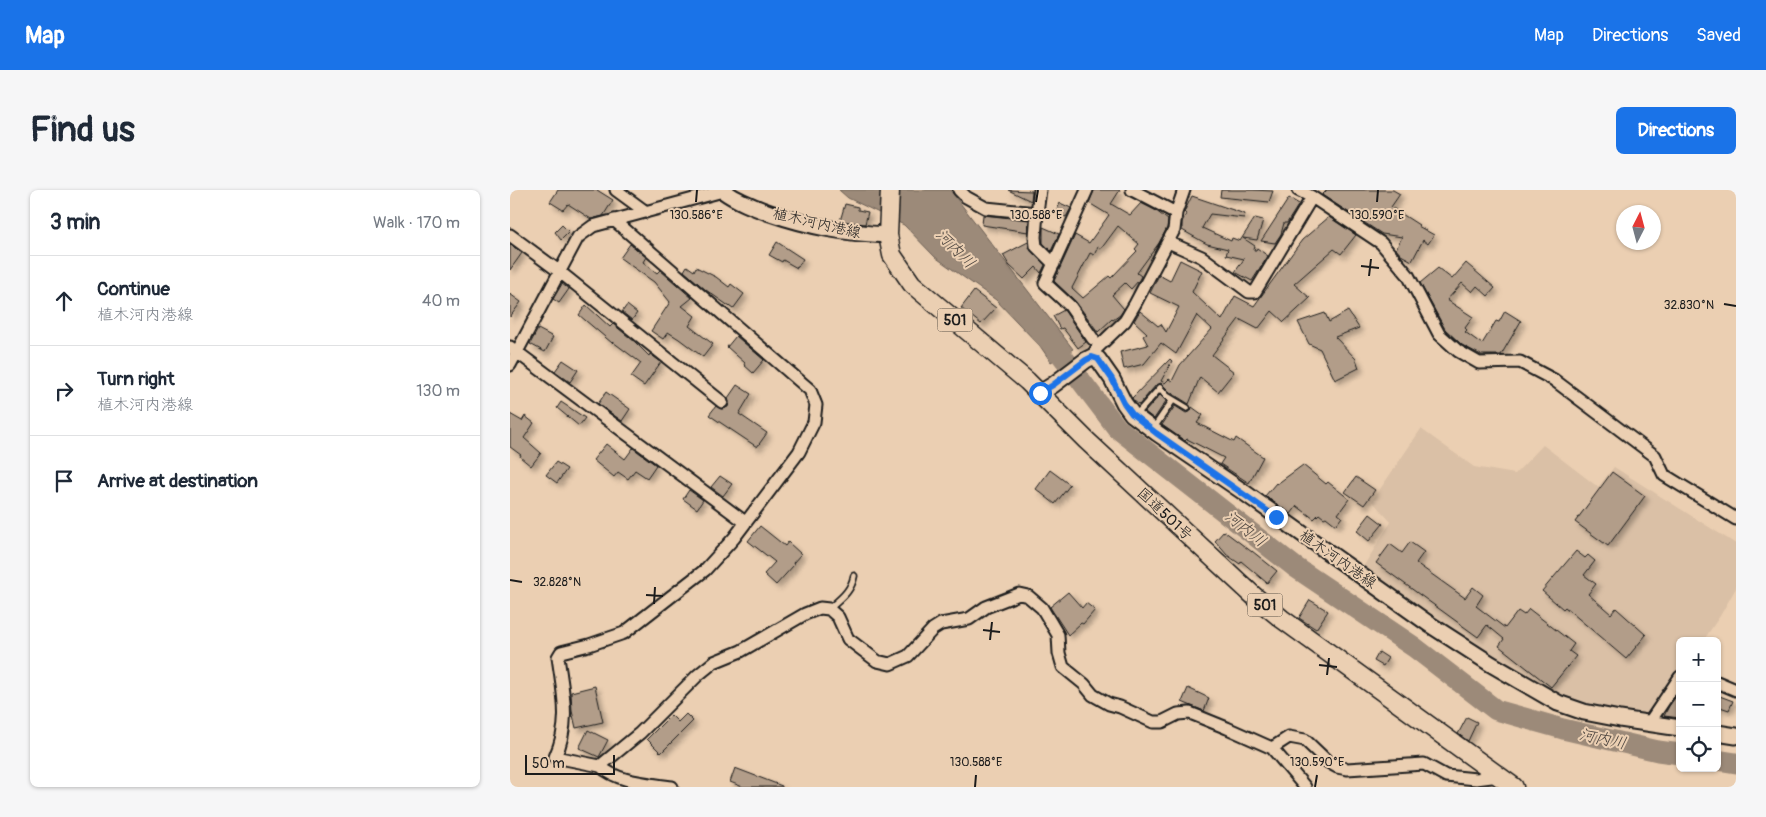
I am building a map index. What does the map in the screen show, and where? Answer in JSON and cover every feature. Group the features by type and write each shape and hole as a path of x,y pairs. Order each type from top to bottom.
{"highway":[{"name":"国道501号","path":"890,190 889,228 892,255 912,284 1046,389 1086,440 1255,597 1306,637 1514,787"}],"main road":[{"name":"植木河内港線","path":"722,190 746,205 791,220 848,233 889,228"},
{"name":"植木河内港線","path":"1089,358 1098,359 1112,379 1124,403 1135,416 1152,430 1429,624 1491,664 1558,703 1584,712 1676,727"},
{"path":"1046,389 1089,358"},
{"path":"1721,734 1736,736"}],"street":[{"path":"616,190 646,212"},
{"path":"510,365 514,349 560,272 578,237 594,226 722,190"},
{"path":"959,190 966,197 986,208 1037,213"},
{"path":"1040,190 1036,246 1054,264"},
{"path":"1087,190 1046,283 1070,306 1093,339"},
{"path":"1132,190 1176,213"},
{"path":"1089,358 1096,348 1124,321 1174,230 1176,213 1184,190"},
{"path":"1298,190 1381,243 1408,275 1439,334 1458,350 1479,363 1520,362 1554,380 1655,456 1664,475 1736,519"},
{"path":"1168,242 1202,257 1249,292 1255,292 1312,198"},
{"path":"614,220 810,390 816,406 814,422 799,452 734,538 705,570 624,633 561,652 558,658 566,719 563,741 555,758 600,766 608,773 617,777 672,787"},
{"path":"510,235 560,272 722,402"},
{"path":"514,349 745,522"},
{"path":"600,766 640,733 698,675 714,662 741,651 805,614 820,608 829,609 838,617 848,639 877,660 890,664 908,656 933,629 941,624 969,619 986,608 1019,594 1028,596 1042,608 1058,635 1059,654 1063,667 1084,684 1093,695 1109,704 1153,722 1162,722 1178,714 1190,713 1272,748 1304,787"},
{"path":"1649,723 1677,682"},
{"path":"1721,684 1736,690"},
{"path":"1272,748 1289,736 1305,740 1328,762 1337,767 1347,769 1424,764 1446,776 1476,779 1499,776"}],"lane":[{"path":"1135,416 1160,388 1167,396 1187,408"},
{"path":"1152,430 1173,400"},
{"path":"829,609 846,594 852,585 854,576"}],"shaded area":[{"path":"1421,429 1474,467 1515,474 1543,445 1598,487 1614,467 1736,544 1736,588 1706,637 1676,637 1676,680 1648,719 1574,703 1549,691 1475,644 1363,567 1391,522 1372,501"}],"water":[{"path":"839,190 950,190 1073,349 1051,362 1040,346 996,300 935,257 904,225 848,198"}],"building":[{"path":"558,190 597,190 613,200 603,216 591,219 568,204 563,210 550,202"},
{"path":"1008,190 1032,191 1031,201"},
{"path":"1094,190 1120,190 1111,204 1130,215 1141,203 1155,210 1168,220 1167,228 1159,243 1137,273 1141,276 1139,280 1131,289 1125,283 1112,295 1124,309 1120,315 1112,319 1098,332 1076,302 1054,281 1075,235 1089,243 1109,215 1089,203","holes":["1118,226 1139,244 1135,249 1137,251 1111,278 1109,276 1083,298 1072,288 1090,253 1094,255 1098,247 1101,249"]},
{"path":"1221,190 1273,191 1269,202 1220,197"},
{"path":"1327,190 1393,190 1400,194 1391,207 1434,235 1428,244 1423,240 1412,261 1401,255 1396,249 1402,237 1382,234 1322,195"},
{"path":"1192,196 1245,214 1244,218 1210,214 1202,228 1231,241 1232,238 1240,241 1255,218 1263,220 1257,240 1243,238 1255,246 1254,250 1257,248 1268,256 1252,281 1235,272 1244,259 1226,255 1228,249 1207,244 1182,230 1182,222 1186,214 1184,212"},
{"path":"1289,198 1299,204 1287,223 1284,223 1281,234 1275,243 1261,241"},
{"path":"1060,203 1071,208 1066,217 1056,212"},
{"path":"845,204 868,212 865,224 840,221"},
{"path":"983,215 1029,220 1028,232 982,225"},
{"path":"1329,217 1356,235 1341,254 1334,249 1294,284 1310,298 1284,322 1272,311 1258,329 1239,319 1212,355 1234,372 1218,392 1200,377 1189,404 1170,392 1161,383 1156,385 1139,405 1133,400 1132,398 1170,359 1172,361 1161,381 1165,383 1169,379 1172,381 1180,365 1212,329 1197,315 1176,354 1161,343 1144,364 1124,369 1120,352 1148,345 1143,336 1147,333 1134,321 1140,311 1158,326 1161,324 1166,332 1179,307 1150,293 1159,275 1170,281 1180,260 1202,271 1192,292 1222,320 1235,296 1254,306 1302,240"},
{"path":"562,225 569,232 561,240 555,232"},
{"path":"1043,227 1059,234 1051,251 1043,243"},
{"path":"777,242 803,259 797,268 769,255"},
{"path":"1028,242 1031,251 1045,265 1041,273 1036,267 1024,279 1009,265 1003,255"},
{"path":"510,244 522,253 510,270"},
{"path":"630,244 646,257 643,262 657,273 660,270 692,298 682,306 695,316 689,326 713,344 703,357 668,332 663,339 651,331 670,302 654,282 620,258"},
{"path":"1466,263 1495,288 1488,296 1477,286 1472,292 1462,283 1447,300 1473,317 1465,328 1467,330 1465,332 1482,344 1496,321 1499,322 1505,311 1521,321 1501,355 1481,355 1462,345 1445,329 1420,283 1438,268 1452,279"},
{"path":"687,266 694,271 696,267 716,277 729,287 731,284 744,294 733,309 706,290 684,271"},
{"path":"562,284 569,289 559,303 553,299"},
{"path":"974,291 996,308 981,324 961,308"},
{"path":"510,294 521,302 510,317"},
{"path":"586,305 610,327 613,324 649,356 650,354 661,362 644,386 631,377 641,363 612,343 579,315"},
{"path":"627,305 637,313 632,320 622,312"},
{"path":"1064,310 1086,342 1078,348 1063,328 1060,329 1053,316"},
{"path":"1348,311 1359,328 1335,337 1356,359 1359,368 1335,380 1320,349 1309,344 1298,322 1325,313 1329,322"},
{"path":"538,329 553,337 545,352 530,344"},
{"path":"736,336 764,360 753,373 727,347"},
{"path":"563,360 578,370 570,382 555,371"},
{"path":"737,385 751,394 739,414 767,433 757,447 709,415 716,406 721,409 728,407 728,398"},
{"path":"606,392 630,409 622,421 598,404"},
{"path":"1160,395 1166,401 1154,419 1145,412"},
{"path":"561,402 585,418 579,426 557,408"},
{"path":"1175,406 1186,413 1191,411 1192,407 1203,415 1197,423 1234,442 1236,438 1263,457 1249,483 1220,464 1224,458 1187,439 1185,441 1162,425"},
{"path":"510,414 522,421 525,416 534,423 524,438 541,453 531,466 510,447"},
{"path":"606,444 625,459 633,448 656,465 647,478 635,470 628,479 618,472 614,477 593,460"},
{"path":"556,462 567,469 557,483 546,475"},
{"path":"1303,465 1326,484 1328,482 1349,499 1338,514 1342,517 1336,525 1319,514 1314,519 1297,506 1291,514 1265,496 1276,483"},
{"path":"1050,470 1070,485 1055,504 1036,489"},
{"path":"1612,472 1645,496 1608,546 1575,522"},
{"path":"720,476 732,484 723,496 711,487"},
{"path":"1356,477 1375,490 1364,505 1345,492"},
{"path":"689,490 703,500 697,509 683,499"},
{"path":"1370,514 1383,524 1369,541 1357,531"},
{"path":"760,526 785,546 788,542 801,554 776,585 764,574 775,562 748,541"},
{"path":"1224,531 1277,571 1267,583 1241,561 1240,564 1227,555 1215,541"},
{"path":"1410,542 1424,552 1416,563 1465,598 1473,587 1483,595 1476,606 1505,628 1518,611 1524,615 1529,609 1574,644 1569,651 1576,656 1551,687 1499,646 1504,639 1487,625 1478,637 1376,563 1390,544 1402,553"},
{"path":"1576,551 1585,558 1588,555 1595,561 1584,575 1596,584 1588,594 1611,614 1616,608 1646,635 1626,659 1565,607 1563,609 1542,591"},
{"path":"1068,592 1082,608 1086,603 1095,610 1083,624 1081,623 1068,635 1050,607"},
{"path":"1310,600 1328,611 1316,629 1299,618"},
{"path":"1379,652 1388,658 1383,666 1374,661"},
{"path":"595,686 603,722 576,728 572,711 571,692"},
{"path":"1188,688 1209,698 1204,711 1182,702"},
{"path":"1676,696 1676,718 1664,716"},
{"path":"1721,696 1733,701 1729,710 1721,707"},
{"path":"686,714 693,721 661,753 647,739 671,715 678,722"},
{"path":"1467,717 1477,722 1468,741 1458,734"},
{"path":"588,730 608,740 599,757 579,748"},
{"path":"735,768 782,787 743,787 730,782"}],"waterway":[{"name":"河内川","path":"1042,333 1053,344 1117,428 1295,567 1414,647 1496,710 1563,729 1676,753"},
{"name":"河内川","path":"1721,761 1736,763"}],"route":[{"path":"1040,393 1086,360 1092,357 1098,359 1132,414 1276,517"}]}
